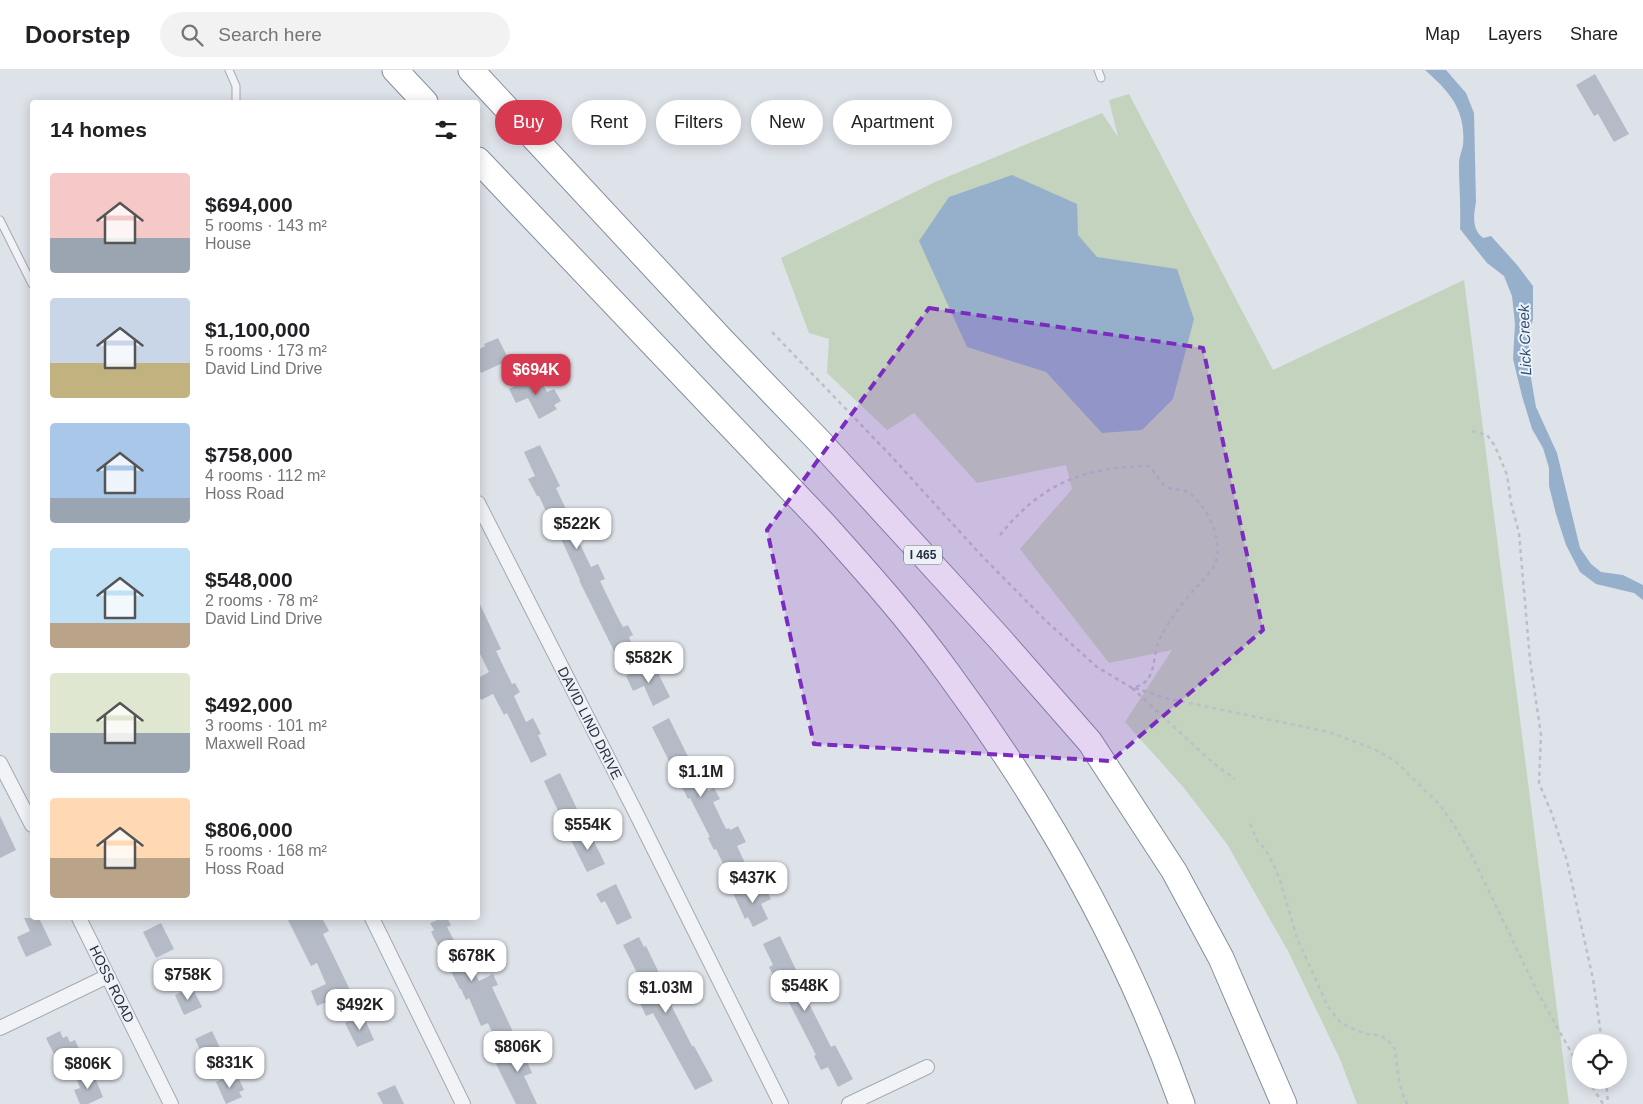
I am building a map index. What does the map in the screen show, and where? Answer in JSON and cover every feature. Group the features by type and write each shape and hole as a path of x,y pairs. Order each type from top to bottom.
{"highway":[{"path":"395,70 422,100"},
{"name":"I 465","path":"471,70 721,339 819,441 999,638 1090,742 1174,871 1221,958 1284,1104"},
{"path":"480,162 822,522 866,570 948,672 1024,785 1092,901 1149,1020 1182,1104"}],"street":[{"name":"DAVID LIND DRIVE","path":"480,507 638,816 781,1104"},
{"path":"0,763 30,822"},
{"name":"HOSS ROAD","path":"80,920 171,1104"},
{"path":"373,920 463,1104"},
{"path":"0,1028 108,976"},
{"path":"849,1104 928,1067"}],"lane":[{"path":"229,70 236,86 236,100"},
{"path":"1098,70 1101,78"},
{"path":"0,220 30,280"}],"path":[{"path":"772,332 892,457 980,554 1046,621 1097,667 1132,688 1212,762 1235,779"},
{"path":"1472,431 1487,435 1495,446 1506,475 1519,533 1530,660 1541,735 1539,783 1552,814 1567,861 1593,979 1601,1034"},
{"path":"1000,535 1012,520 1051,488 1064,481 1110,468 1149,466 1163,484 1170,489 1181,489 1190,493 1211,521 1218,550 1216,563 1207,578 1192,593 1162,636 1148,680 1140,687 1132,688"},
{"path":"1132,688 1165,698 1329,732 1374,749 1394,760 1440,806 1454,825 1472,856 1537,991 1572,1054"},
{"path":"1250,824 1258,842 1265,849 1273,863 1297,938 1328,1007 1340,1022 1347,1026 1365,1034 1388,1040 1394,1049 1399,1081 1407,1104"},
{"path":"1594,1089 1603,1104"},
{"path":"1607,1089 1608,1104"}],"highlighted area":[{"path":"929,308 1203,348 1263,630 1111,761 814,744 767,530"}],"green space":[{"path":"1129,94 1273,370 1464,280 1569,1104 1357,1104 1340,1059 1288,951 1227,844 1184,788 1125,722 1172,650 1109,663 1020,549 1072,489 1066,465 977,483 914,413 887,430 827,373 829,339 809,333 781,258 935,182 1102,113 1118,137 1109,100"}],"water":[{"name":"Lick Creek","path":"1425,70 1446,70 1466,93 1474,113 1475,226 1483,238 1491,236 1533,286 1533,319 1528,336 1531,378 1536,407 1557,453 1580,548 1591,564 1601,572 1623,575 1643,585 1643,600 1634,593 1596,584 1580,572 1566,545 1549,486 1549,468 1543,448 1532,429 1513,359 1515,324 1512,296 1504,276 1487,263 1460,229 1459,158 1463,145 1462,122 1449,94"},
{"path":"1012,175 1077,204 1078,235 1097,257 1177,269 1194,319 1173,399 1142,430 1102,433 1046,372 967,347 919,241 949,197"}],"building":[{"path":"1595,74 1629,134 1614,142 1598,114 1594,116 1576,85"},
{"path":"498,338 509,360 481,373 480,349 485,346 484,344"},
{"path":"537,374 547,392 554,389 561,401 554,405 557,409 539,419 528,398 516,403 509,389"},
{"path":"540,445 560,486 556,488 591,567 598,564 605,579 600,581 616,614 623,627 628,625 633,635 629,637 633,647 616,655 557,530 555,531 539,496 537,496 528,479 535,476 524,452"},
{"path":"480,604 501,649 496,651 512,684 515,683 520,692 514,696 526,722 533,718 541,734 538,735 547,755 531,763 507,713 504,715 493,694 481,700 480,677 489,672 480,654"},
{"path":"653,663 670,697 653,706 644,686 633,691 626,676"},
{"path":"669,718 698,777 700,776 708,791 714,788 720,799 713,802 726,829 729,828 730,830 738,826 746,842 737,846 745,863 727,872 652,727"},
{"path":"560,773 577,809 561,817 544,781"},
{"path":"0,816 16,850 0,858"},
{"path":"588,829 605,864 587,872 570,838"},
{"path":"616,884 632,918 617,925 605,901 601,903 596,894"},
{"path":"750,884 752,888 758,886 761,891 766,889 771,899 761,904 768,919 753,927 748,917 745,919 733,893"},
{"path":"24,918 40,920 52,945 26,957 17,937 30,931"},
{"path":"288,920 323,920 329,931 323,934 351,992 317,1006 311,991 326,984 317,963 311,966"},
{"path":"437,920 448,920 451,925 447,927 465,961 469,959 479,981 493,974 498,985 492,987 513,1032 495,1039 488,1023 481,1026 469,998 466,1000 431,932 434,930 430,923"},
{"path":"161,923 174,949 156,958 143,932"},
{"path":"780,936 798,974 795,976 831,1047 835,1045 853,1079 838,1087 828,1067 821,1070 814,1056 816,1055 769,967 773,965 763,944"},
{"path":"639,937 644,947 646,946 674,1004 671,1005 692,1046 694,1046 713,1081 695,1090 653,1013 646,1016 640,1003 649,997 623,945"},
{"path":"192,987 202,1007 184,1015 175,995"},
{"path":"363,1015 374,1040 357,1047 345,1023"},
{"path":"60,1031 63,1038 67,1036 70,1042 75,1040 81,1053 59,1064 46,1038"},
{"path":"212,1031 221,1050 204,1058 195,1039"},
{"path":"523,1036 532,1054 525,1057 532,1073 524,1076 537,1104 516,1104 496,1064 517,1054 511,1042"},
{"path":"93,1073 103,1097 88,1104 80,1104 74,1090 80,1088 77,1080"},
{"path":"231,1075 234,1081 239,1079 244,1090 239,1092 242,1097 226,1104 216,1082"},
{"path":"395,1085 404,1104 383,1104 377,1093"}]}
